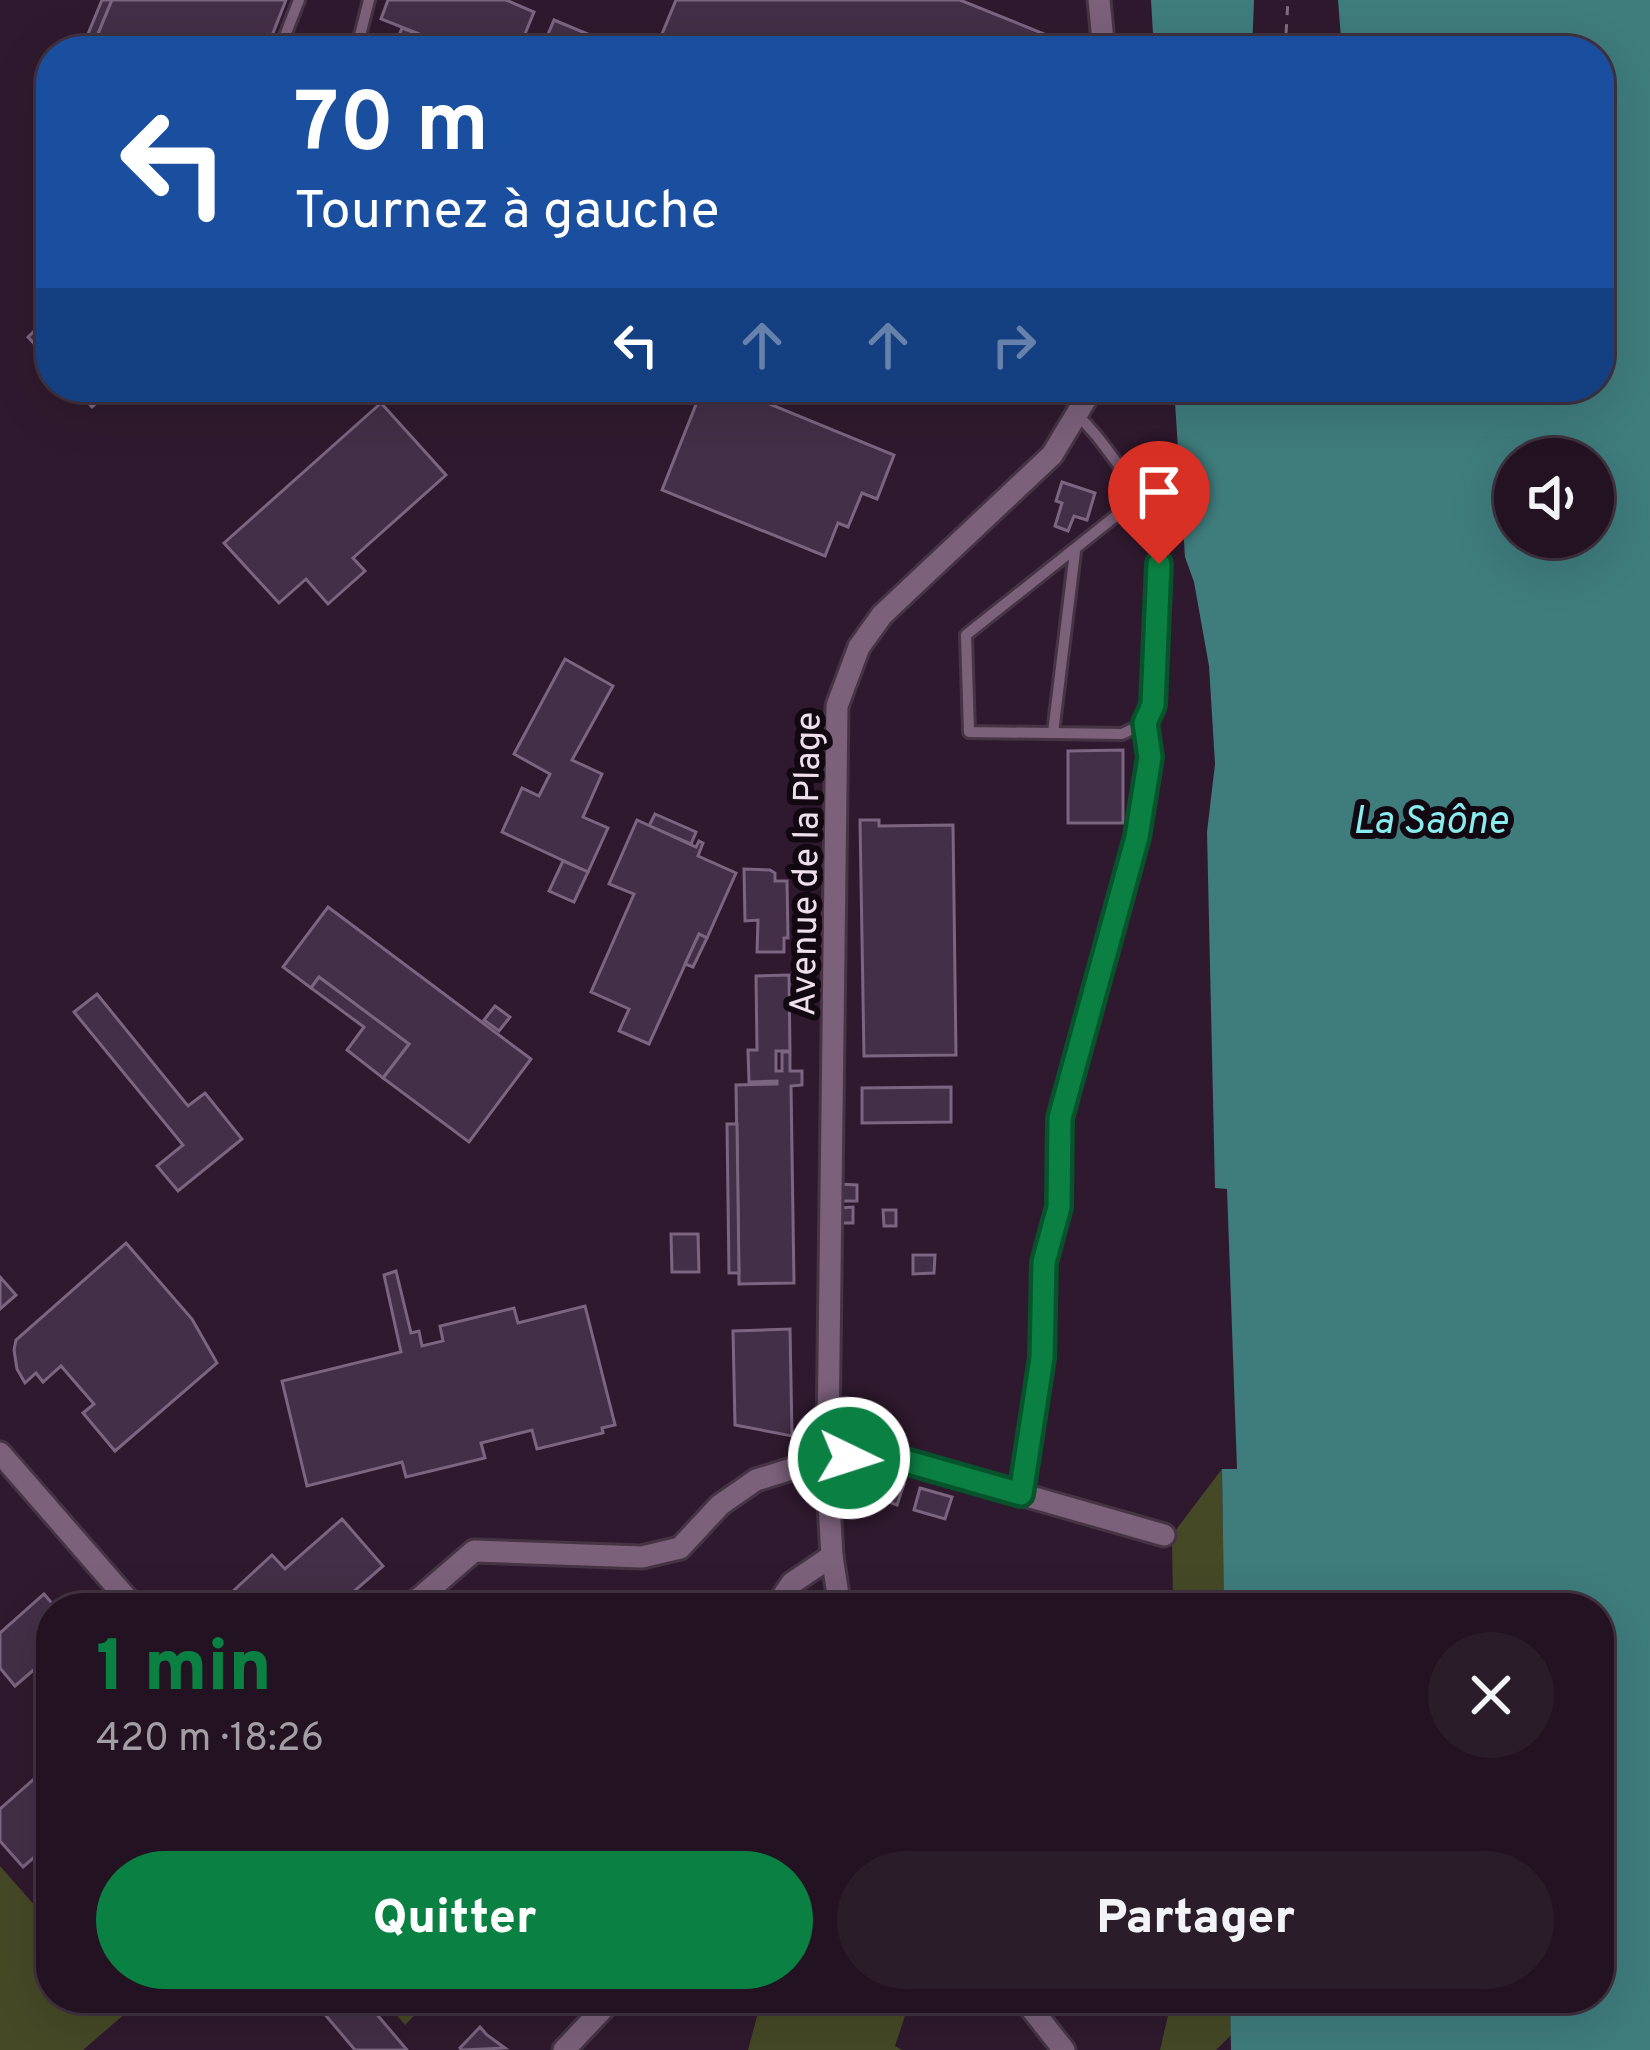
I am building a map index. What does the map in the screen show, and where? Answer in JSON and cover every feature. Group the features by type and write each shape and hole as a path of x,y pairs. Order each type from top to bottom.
{"street":[{"path":"1099,0 1103,36"},
{"name":"Avenue de la Plage","path":"828,1438 837,706 859,647 882,615 1052,455 1085,402"},
{"path":"828,1438 842,1444 849,1458 846,1473 828,1486 811,1481 801,1457 811,1442 828,1438"},
{"path":"0,1453 122,1593"},
{"path":"849,1458 884,1455 1164,1535"},
{"path":"425,1593 474,1551 642,1557 680,1548 720,1504 756,1480 801,1466"},
{"path":"828,1486 838,1593"},
{"path":"785,1593 792,1583 832,1556"},
{"path":"564,2050 600,2013"},
{"path":"1035,2013 1064,2050"}],"lane":[{"path":"285,36 299,0"},
{"path":"360,36 369,0"},
{"path":"1021,1494 1042,1358 1044,1262 1059,1207 1060,1118 1137,837 1150,757 1145,723 1153,705 1161,517 1151,494 1133,485 1101,437 1077,415"},
{"path":"1133,485 1117,515 966,635 969,732 1122,734 1145,723"},
{"path":"1053,733 1075,552"}],"path":[{"path":"1286,36 1288,0"}],"shaded area":[{"path":"1222,1469 1224,1593 1173,1593 1172,1535"},
{"path":"0,1866 36,1907 36,2013 126,2013 83,2050 0,2050"},
{"path":"395,2013 417,2013 405,2025"},
{"path":"758,2013 906,2013 895,2046 902,2050 748,2050"},
{"path":"1169,2013 1230,2013 1231,2035 1216,2050 1160,2050"}],"water":[{"path":"1151,0 1254,0 1253,36 1153,36"},
{"name":"La Saône","path":"1338,0 1650,0 1650,2050 1231,2050 1230,2013 1614,2013 1614,1593 1224,1593 1222,1469 1237,1469 1227,1189 1215,1188 1207,832 1215,764 1209,666 1185,557 1175,402 1614,402 1614,36 1341,36"}],"building":[{"path":"102,0 112,0 97,36 87,36"},
{"path":"112,0 286,0 272,36 97,36"},
{"path":"388,0 506,0 534,12 524,36 424,36 381,19"},
{"path":"676,0 960,0 1049,36 661,36"},
{"path":"554,20 592,36 547,36"},
{"path":"402,28 423,36 399,36"},
{"path":"697,402 765,402 894,455 877,499 862,493 848,527 838,523 825,556 662,490"},
{"path":"381,403 446,475 353,558 365,571 328,604 306,579 279,603 224,543"},
{"path":"1062,482 1095,493 1087,520 1074,516 1068,531 1055,526"},
{"path":"565,659 613,686 572,760 602,774 583,817 608,828 588,872 502,832 522,788 539,796 550,774 514,754"},
{"path":"1123,750 1123,823 1068,823 1068,751"},
{"path":"655,814 696,832 691,844 649,826"},
{"path":"637,820 696,847 699,841 703,843 698,856 736,873 707,938 699,934 649,1044 619,1031 629,1009 591,992 634,894 609,884"},
{"path":"860,820 879,820 879,826 953,825 956,1055 864,1056"},
{"path":"563,861 588,872 574,902 549,891"},
{"path":"744,869 770,870 775,881 787,881 784,952 757,952 758,920 745,921"},
{"path":"328,907 531,1059 469,1142 383,1078 409,1044 319,977 311,988 283,967"},
{"path":"699,934 707,938 693,967 685,964"},
{"path":"789,975 790,1051 776,1051 776,1071 782,1071 782,1052 790,1052 790,1071 802,1071 802,1085 791,1086 794,1283 739,1284 736,1085 777,1084 749,1082 748,1050 757,1050 756,976"},
{"path":"319,977 409,1044 383,1078 347,1050 364,1027 311,988"},
{"path":"97,994 188,1106 205,1093 242,1139 178,1191 157,1166 183,1145 74,1012"},
{"path":"495,1006 510,1017 499,1031 484,1020"},
{"path":"951,1087 951,1122 862,1123 862,1088"},
{"path":"727,1124 737,1124 739,1273 729,1273"},
{"path":"839,1184 857,1185 857,1201 839,1201"},
{"path":"853,1207 853,1223 839,1223 839,1208"},
{"path":"883,1210 896,1210 896,1226 884,1226"},
{"path":"671,1234 698,1234 699,1272 672,1272"},
{"path":"126,1243 192,1319 217,1363 115,1451 83,1413 94,1404 61,1366 43,1382 36,1373 25,1383 14,1350 16,1340"},
{"path":"913,1255 935,1255 934,1273 913,1274"},
{"path":"396,1271 411,1333 419,1331 422,1346 443,1341 440,1326 514,1308 518,1323 585,1306 615,1425 602,1428 603,1433 537,1449 532,1430 481,1443 485,1458 406,1477 402,1462 307,1486 282,1381 401,1352 384,1275"},
{"path":"0,1277 16,1295 0,1309"},
{"path":"790,1329 792,1436 735,1425 733,1331"},
{"path":"879,1477 904,1484 897,1505 874,1496"},
{"path":"920,1488 952,1497 945,1519 914,1510"},
{"path":"342,1519 383,1566 352,1593 231,1593 272,1555 285,1569"},
{"path":"36,1601 36,1668 15,1686 0,1668 0,1633"},
{"path":"36,1777 36,1856 23,1867 0,1841 0,1809"},
{"path":"324,2013 376,2013 407,2050 355,2050"},
{"path":"480,2027 487,2035 505,2048 462,2050"}],"route":[{"path":"849,1458 884,1455 1021,1494 1042,1358 1044,1262 1059,1207 1060,1118 1137,837 1150,757 1145,723 1153,705 1159,564"}]}
